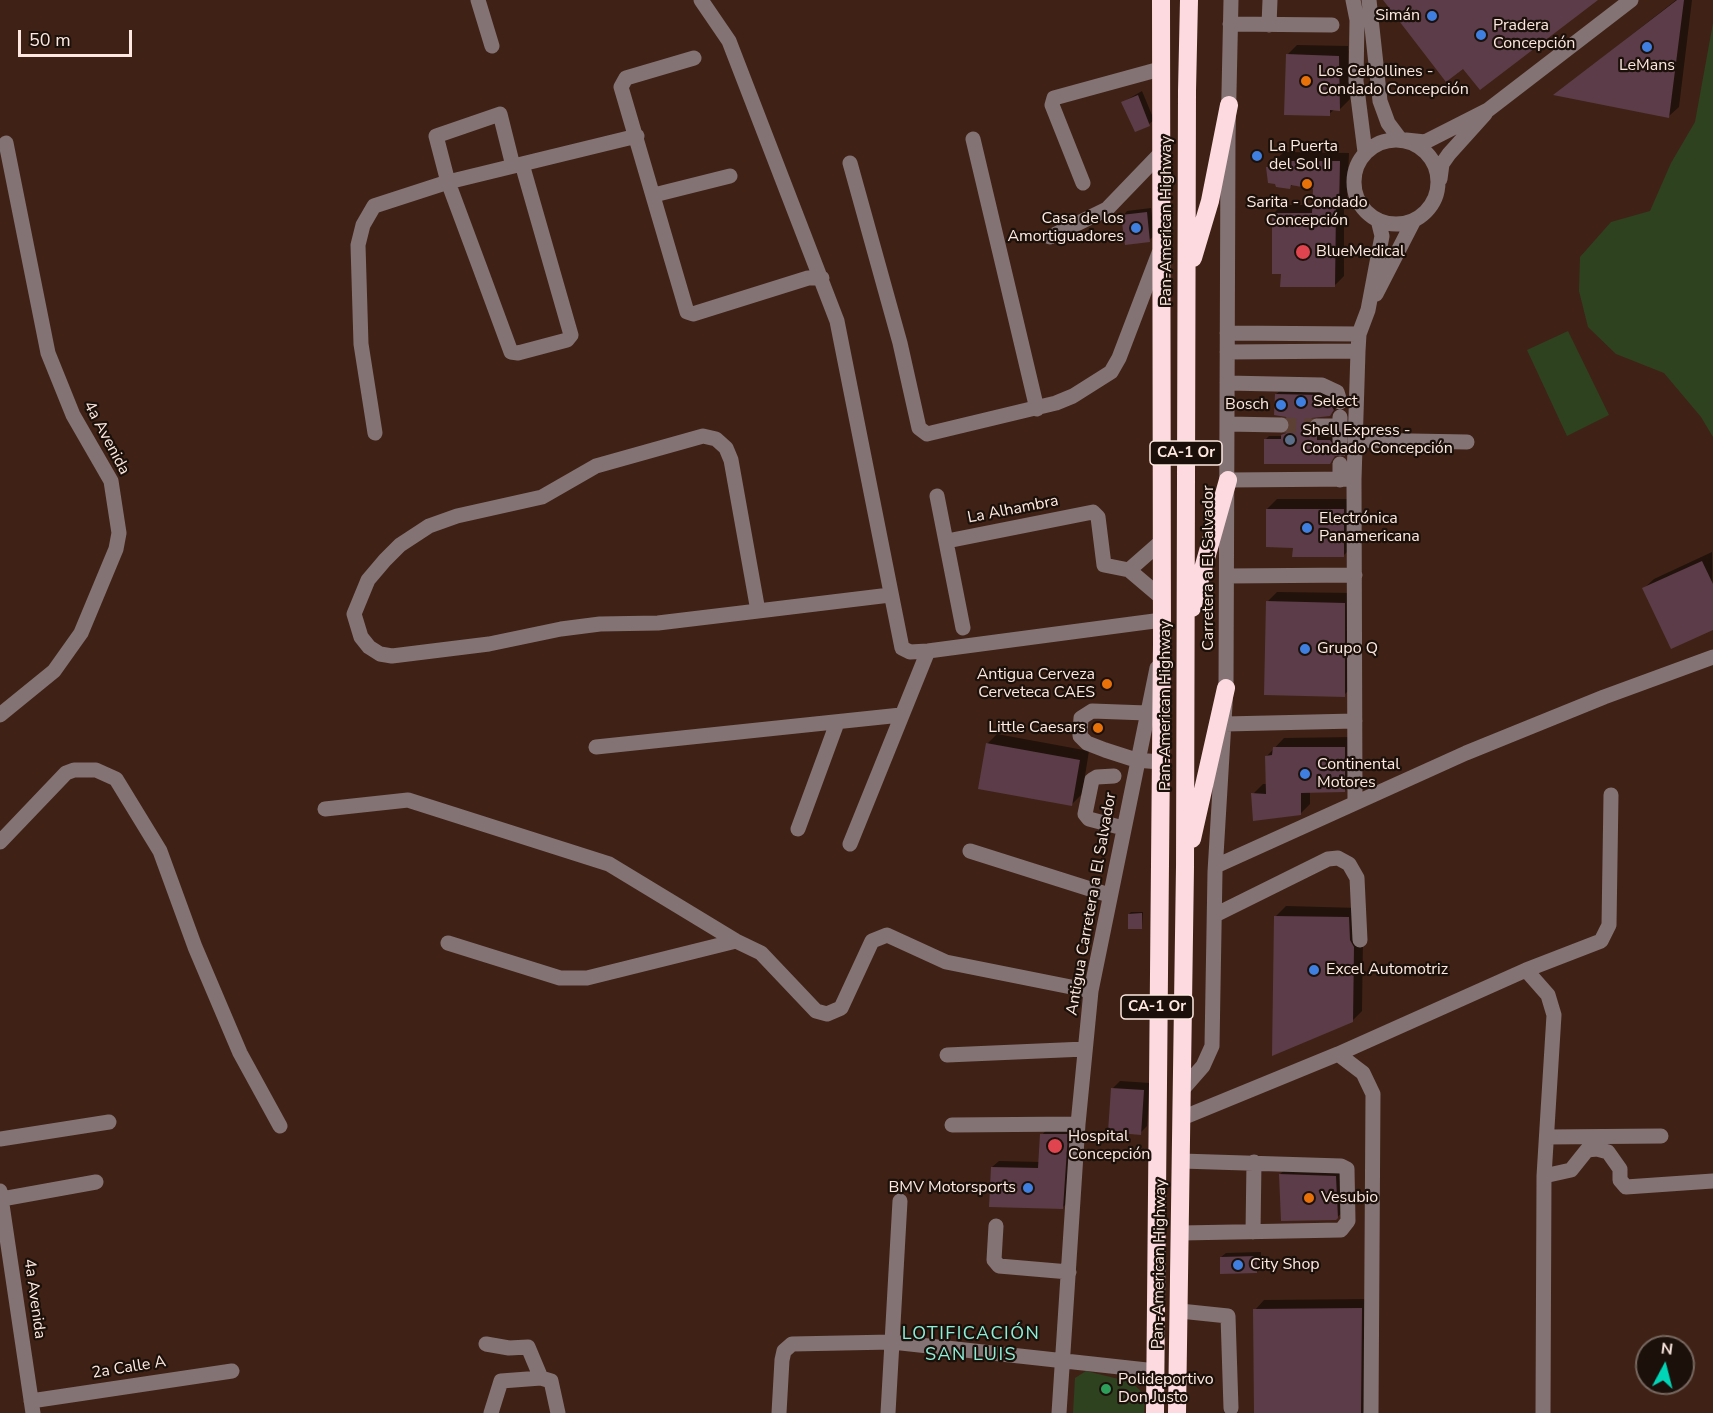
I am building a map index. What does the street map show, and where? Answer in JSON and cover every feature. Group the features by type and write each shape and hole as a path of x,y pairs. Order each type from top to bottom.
{"highway":[{"name":"Pan-American Highway","path":"1155,1413 1162,644 1161,0"},
{"name":"Pan-American Highway","path":"1178,1413 1185,867 1188,277 1186,91 1189,0"},
{"path":"1188,277 1210,201 1228,105"},
{"path":"1186,630 1228,480"},
{"path":"1185,867 1226,688"},
{"path":"1157,1124 1182,1122"}],"street":[{"path":"478,0 492,46"},
{"path":"701,0 729,41 822,278 838,327 902,648 910,652 928,651 1162,620"},
{"name":"Carretera a El Salvador","path":"1182,1090 1203,1066 1212,1046 1216,866 1226,688 1228,105 1231,0"},
{"path":"1269,25 1270,0"},
{"path":"1353,0 1357,20 1356,81 1365,152"},
{"path":"1369,0 1380,101 1388,123 1403,140 1419,146 1430,156 1437,168 1439,182"},
{"path":"1488,110 1449,154 1443,164 1432,205 1414,220 1402,224 1378,220 1364,209 1354,186 1354,174 1365,152 1381,142 1403,140 1425,142 1488,110 1631,0"},
{"path":"1357,55 1372,18"},
{"path":"1230,24 1332,25"},
{"path":"694,58 626,78 621,87 690,314 808,278 822,278"},
{"path":"1083,183 1052,105 1054,98 1160,69"},
{"path":"497,114 502,115 571,335 567,340 518,353 511,352 448,182 436,136 497,114"},
{"path":"375,433 361,344 358,245 363,225 374,206 448,182 637,136"},
{"path":"973,139 1037,409"},
{"name":"4a Avenida","path":"0,715 54,671 81,633 116,549 119,533 111,481 73,415 48,353 6,143"},
{"path":"1050,237 1107,208 1160,154"},
{"path":"850,163 922,432 927,434 1037,409 1073,396 1111,372 1138,312 1161,249"},
{"path":"654,195 730,176"},
{"path":"1368,310 1382,236 1378,220"},
{"path":"1355,801 1355,575 1345,474 1356,440 1359,334 1368,310 1414,220"},
{"path":"1138,312 1161,306"},
{"path":"1227,333 1359,334"},
{"path":"1227,352 1358,351"},
{"path":"1227,383 1322,385 1337,392 1340,421 1317,426"},
{"path":"1227,424 1281,425"},
{"path":"758,612 731,460 726,448 716,439 703,436 596,466 542,497 457,516 429,526 400,545 368,580 356,602 354,615 361,637 369,647 380,654 392,656 489,645 591,625 658,623 758,612 890,595"},
{"path":"1356,440 1467,442"},
{"path":"1228,480 1345,474"},
{"path":"937,496 963,628"},
{"name":"La Alhambra","path":"947,541 1093,512 1098,517 1104,565 1129,570 1162,598"},
{"path":"1129,570 1162,541"},
{"path":"1227,576 1355,575"},
{"name":"Antigua Carretera a El Salvador","path":"1059,1413 1078,1124 1091,991 1136,760 1162,644"},
{"path":"850,844 928,651"},
{"path":"1216,866 1355,801 1564,713 1713,657"},
{"path":"1147,713 1092,711 1081,718 1080,736 1087,743 1136,760 1160,762"},
{"path":"596,747 901,715"},
{"path":"1225,724 1355,721"},
{"path":"798,830 837,723"},
{"path":"0,842 66,773 74,770 96,770 116,779 160,851 195,947 240,1053 280,1126"},
{"path":"1114,776 1097,777 1092,780 1085,814 1089,819 1123,828"},
{"path":"1182,1122 1526,970 1602,941 1609,925 1611,795"},
{"path":"325,809 408,800 609,864 736,941 761,953 816,1011 827,1014 841,1008 872,941 887,935 946,962 1091,991"},
{"path":"969,851 1109,894"},
{"path":"1215,915 1328,859 1338,858 1349,864 1357,878 1360,940"},
{"path":"448,944 560,978 587,978 736,941"},
{"path":"1526,970 1548,995 1554,1015 1544,1176 1543,1413"},
{"path":"947,1055 1085,1048"},
{"path":"1338,1054 1364,1073 1373,1095 1371,1413"},
{"path":"0,1139 109,1122"},
{"path":"952,1125 1078,1124"},
{"path":"1547,1137 1661,1136"},
{"path":"1544,1176 1571,1170 1587,1150 1597,1149 1608,1152 1620,1169 1620,1180 1626,1187 1713,1181"},
{"path":"1181,1161 1341,1166 1347,1169 1348,1221 1341,1230 1181,1233"},
{"path":"1253,1232 1254,1162"},
{"path":"1,1195 96,1182"},
{"name":"4a Avenida","path":"1,1195 7,1300 32,1407"},
{"path":"888,1413 900,1201"},
{"path":"996,1226 994,1260 999,1266 1069,1272"},
{"path":"1180,1311 1228,1316 1231,1408"},
{"path":"779,1413 782,1360 787,1347 792,1344 892,1342 1156,1371"},
{"path":"486,1344 510,1348 528,1347 541,1378"},
{"name":"2a Calle A","path":"32,1407 231,1371"},
{"path":"491,1413 497,1385 501,1381 541,1378 551,1381 558,1413"}],"green space":[{"path":"1713,23 1713,437 1701,417 1664,373 1616,354 1588,327 1579,291 1580,257 1611,222 1650,211 1671,163 1695,122"},
{"path":"1568,331 1609,415 1567,436 1527,350"},
{"name":"Polideportivo Don Justo","path":"1086,1371 1131,1382 1145,1395 1144,1413 1073,1413 1075,1378"}],"building":[{"name":"Pradera Concepción","path":"1383,0 1598,0 1480,90 1463,69 1446,82"},
{"name":"LeMans","path":"1677,0 1684,0 1669,118 1553,95"},
{"name":"Los Cebollines - Condado Concepción","path":"1286,54 1339,56 1340,111 1330,110 1330,116 1284,115"},
{"path":"1138,95 1150,126 1135,132 1121,102"},
{"path":"1273,161 1340,161 1339,209 1336,209 1335,287 1280,287 1281,274 1272,274 1272,213 1312,213 1313,189 1291,185 1290,189 1268,183 1266,167 1273,167"},
{"name":"Casa de los Amortiguadores","path":"1147,212 1150,242 1125,245 1121,215"},
{"name":"Shell Express - Condado Concepción","path":"1275,394 1320,395 1327,398 1334,410 1330,416 1312,418 1308,422 1308,430 1317,436 1317,440 1330,440 1336,449 1345,448 1345,456 1335,456 1330,464 1264,464 1264,439 1281,439 1281,435 1286,433 1291,426 1286,417 1274,415"},
{"name":"Electrónica Panamericana","path":"1266,509 1344,509 1344,557 1292,557 1293,548 1266,547"},
{"path":"1702,561 1713,584 1713,630 1671,649 1642,588"},
{"name":"Grupo Q","path":"1266,601 1345,603 1345,697 1264,695"},
{"path":"986,743 1080,760 1072,806 978,789"},
{"name":"Continental Motores","path":"1273,747 1345,747 1345,792 1301,793 1301,815 1253,821 1251,793 1266,794 1265,756 1272,755"},
{"path":"1142,913 1142,929 1128,929 1128,914"},
{"name":"Excel Automotriz","path":"1274,916 1349,917 1350,940 1354,947 1353,1022 1272,1056"},
{"path":"1111,1088 1144,1090 1141,1135 1108,1132"},
{"name":"BMV Motorsports","path":"1040,1134 1068,1134 1063,1209 989,1207 991,1167 1038,1168"},
{"name":"Vesubio","path":"1279,1174 1336,1176 1338,1218 1336,1220 1281,1221"},
{"name":"City Shop","path":"1257,1256 1257,1273 1220,1274 1220,1257"},
{"path":"1362,1308 1361,1413 1254,1413 1253,1309"}],"tunnel":[{"path":"1281,425 1317,426"},
{"path":"1340,440 1340,464"}],"place":[{"name":"Simán","path":"1432,16"},
{"name":"Pradera Concepción","path":"1481,35"},
{"name":"LeMans","path":"1647,47"},
{"name":"Los Cebollines - Condado Concepción","path":"1306,81"},
{"name":"La Puerta del Sol II","path":"1257,156"},
{"name":"Sarita - Condado Concepción","path":"1307,184"},
{"name":"Casa de los Amortiguadores","path":"1136,228"},
{"name":"BlueMedical","path":"1303,252"},
{"name":"Select","path":"1301,402"},
{"name":"Bosch","path":"1281,405"},
{"name":"Shell Express - Condado Concepción","path":"1290,440"},
{"name":"Electrónica Panamericana","path":"1307,528"},
{"name":"Grupo Q","path":"1305,649"},
{"name":"Antigua Cerveza Cerveteca CAES","path":"1107,684"},
{"name":"Little Caesars","path":"1098,728"},
{"name":"Continental Motores","path":"1305,774"},
{"name":"Excel Automotriz","path":"1314,970"},
{"name":"Hospital Concepción","path":"1055,1146"},
{"name":"BMV Motorsports","path":"1028,1188"},
{"name":"Vesubio","path":"1309,1198"},
{"name":"City Shop","path":"1238,1265"},
{"name":"Polideportivo Don Justo","path":"1106,1389"}],"district":[{"name":"LOTIFICACIÓN SAN LUIS","path":"971,1345"}]}
